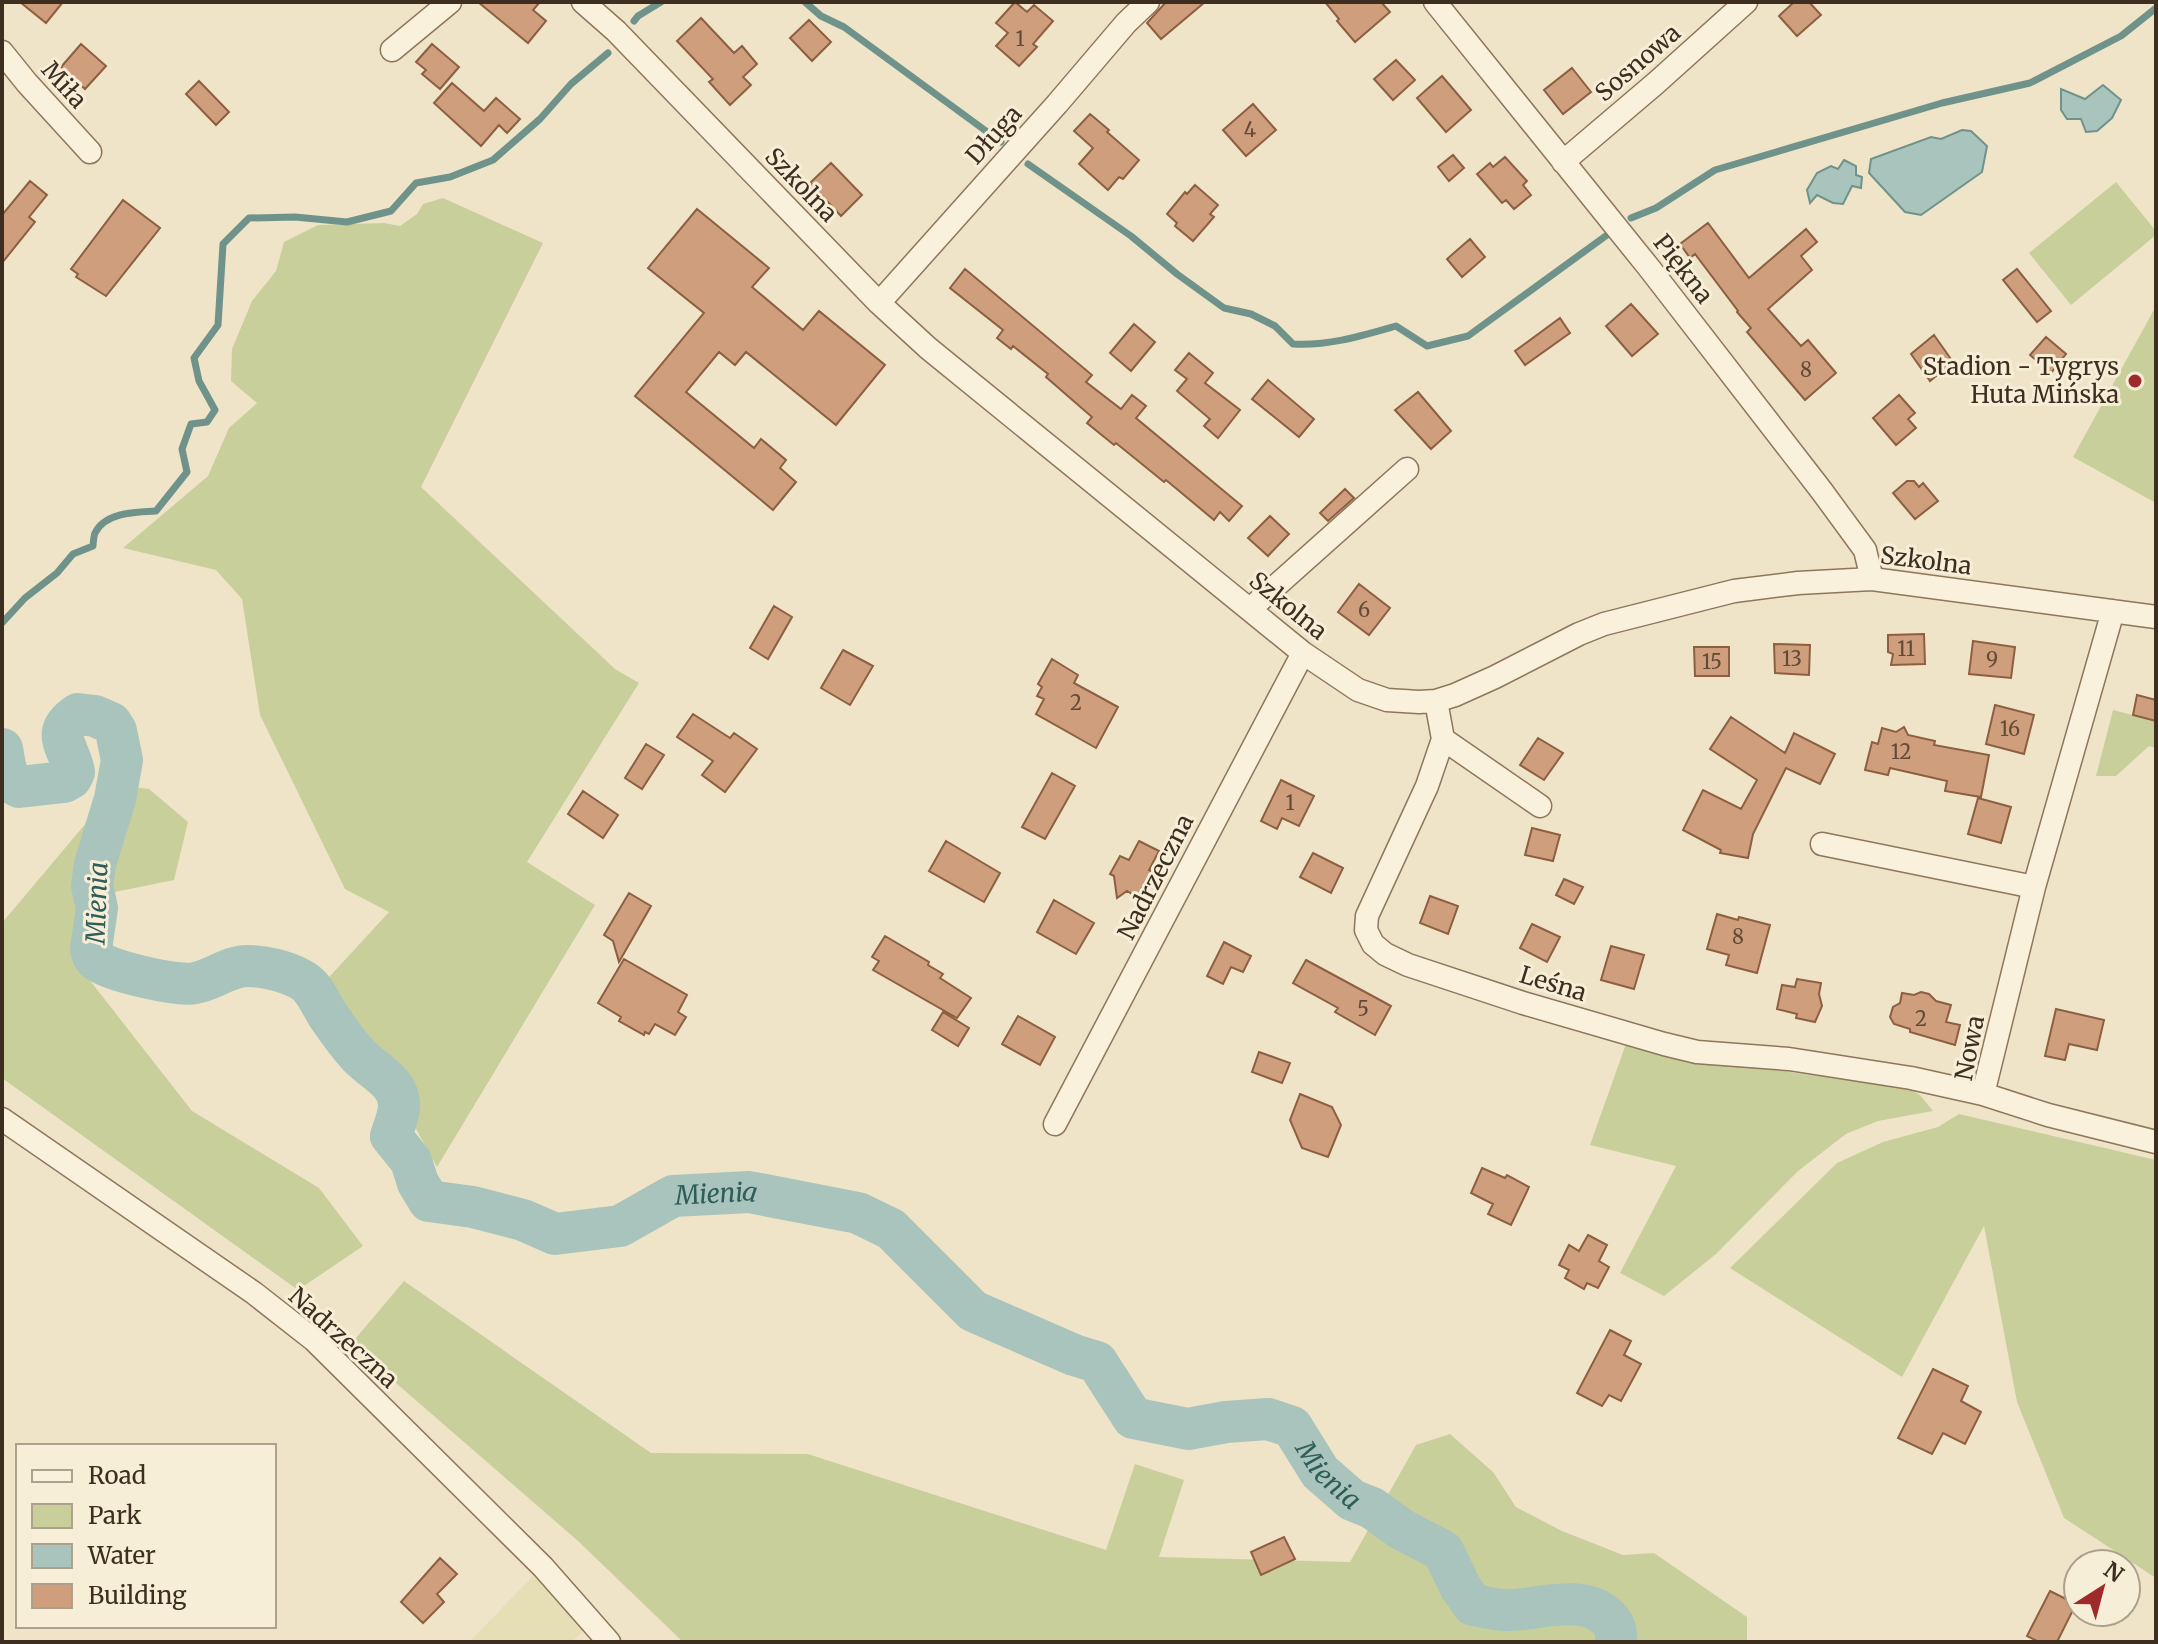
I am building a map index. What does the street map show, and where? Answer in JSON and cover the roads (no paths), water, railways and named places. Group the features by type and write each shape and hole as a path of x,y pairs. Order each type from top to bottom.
{"street":[{"path":"392,50 450,2"},
{"name":"Szkolna","path":"583,2 616,31 879,303 928,348 1303,653 1346,683 1372,695 1402,702 1436,701 1495,677 1579,634 1629,616 1734,591 1798,583 1872,579 2156,617"},
{"name":"Długa","path":"879,303 1126,23 1148,2"},
{"name":"Piękna","path":"1435,2 1650,269 1821,490 1865,550 1872,579"},
{"name":"Sosnowa","path":"1563,162 1746,2"},
{"name":"Miła","path":"2,52 90,152"},
{"path":"1250,609 1407,469"},
{"name":"Nowa","path":"2113,611 2034,887 1983,1094 2048,1115 2156,1142"},
{"name":"Nadrzeczna","path":"1055,1124 1303,653"},
{"name":"Leśna","path":"1436,701 1443,739 1427,786 1367,916 1366,930 1373,944 1385,954 1408,965 1523,1003 1675,1047 1697,1052 1789,1059 1911,1078 1983,1094"},
{"path":"1443,739 1540,806"},
{"path":"1822,844 2034,887"},
{"name":"Nadrzeczna","path":"2,1119 254,1293 314,1340 543,1567 609,1642"}],"water":[{"path":"2103,85 2121,100 2112,118 2097,131 2086,132 2081,119 2067,119 2061,110 2061,89 2085,99"},
{"path":"1962,130 1971,131 1987,146 1982,172 1921,215 1905,212 1869,173 1871,159 1931,137 1941,139"},
{"path":"1844,160 1856,166 1856,175 1862,177 1861,188 1852,186 1843,204 1817,195 1810,203 1807,190 1817,173 1831,166 1838,169"}],"waterway":[{"path":"634,21 661,2"},
{"path":"805,2 1001,142"},
{"path":"1631,218 1656,208 1715,170 1942,103 2030,83 2121,36 2156,8"},
{"path":"2,623 25,598 57,573 73,554 93,546 95,533 106,521 122,514 156,511 187,472 182,449 191,424 207,422 215,410 199,381 194,358 218,325 223,244 249,218 295,217 347,222 391,211 416,183 450,177 493,160 540,119 571,84 608,53"},
{"path":"1028,164 1131,236 1224,308 1251,314 1275,326 1293,344 1332,342 1396,326 1427,346 1468,336 1607,235"},
{"name":"Mienia","path":"2,749 8,776 19,787 64,782 74,772 63,740 64,727 78,714 95,716 111,723 116,731 122,760 115,799 95,864 92,886 97,908 91,949 94,957 120,970 175,983 202,981 247,966 281,971 305,982 351,1047 395,1090 399,1110 391,1136 411,1161 418,1183 429,1201 473,1207 523,1220 555,1234 620,1226 673,1196 749,1192 858,1213 891,1229 973,1311 1097,1362 1133,1418 1188,1429 1268,1419 1292,1427 1320,1472 1352,1500 1372,1508 1401,1529 1443,1551 1473,1605 1506,1610 1563,1604 1588,1606 1611,1621 1616,1642"}],"place":[{"name":"Stadion - Tygrys Huta Mińska","path":"2135,381"}]}
